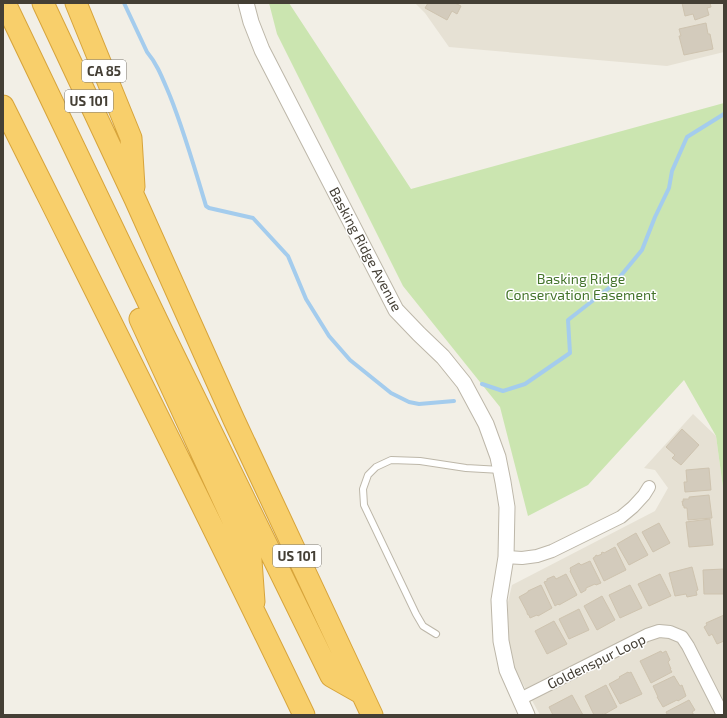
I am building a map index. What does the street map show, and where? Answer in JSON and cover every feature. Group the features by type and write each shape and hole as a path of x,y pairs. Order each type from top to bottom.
{"highway":[{"path":"6,3 164,335 331,676 361,693"},
{"name":"US 101","path":"43,3 135,199 234,420 372,715"},
{"name":"CA 85","path":"76,3 131,138 135,199"},
{"path":"3,32 87,202 251,560 255,614"},
{"path":"3,106 304,715"}],"street":[{"name":"Basking Ridge Avenue","path":"246,3 251,22 262,50 396,310 444,358 464,383 486,424 498,457 506,507 506,557 499,600 501,641 507,670 528,715"},
{"path":"506,557 522,558 537,556 620,517 633,507 649,487"},
{"name":"Goldenspur Loop","path":"520,699 647,635 659,631 670,632 682,637 723,715"}],"lane":[{"path":"436,634 423,626 416,614 364,506 363,489 368,475 376,467 391,460 501,470"}],"shaded area":[{"path":"415,3 724,3 724,52 667,66 449,47 425,13"},
{"path":"693,414 716,436 724,495 724,715 540,715 507,655 508,602 512,585 655,511 668,488 655,470 644,468"}],"green space":[{"name":"Basking Ridge Conservation Easement","path":"269,3 289,3 411,189 724,103 724,495 716,436 684,380 588,485 528,516 500,407 403,286 277,34"}],"building":[{"path":"428,3 455,3 461,6 457,14 452,11 447,20 425,8"},
{"path":"682,3 710,3 711,7 707,8 709,15 695,20 693,14 685,16"},
{"path":"706,23 713,49 684,55 679,36 681,36 679,29"},
{"path":"682,429 699,445 681,465 672,458 675,455 666,447"},
{"path":"709,468 711,490 685,492 684,482 687,482 686,470"},
{"path":"709,495 712,518 688,520 687,508 684,508 683,506 683,499"},
{"path":"710,519 713,545 689,547 686,522"},
{"path":"659,523 670,543 653,552 642,532"},
{"path":"636,533 648,555 629,565 617,544"},
{"path":"615,547 626,570 604,581 593,558"},
{"path":"590,561 601,583 586,588 586,590 581,593 570,571 570,568 579,563 581,565"},
{"path":"692,567 698,590 696,591 697,595 687,597 686,594 675,596 669,573"},
{"path":"724,569 724,594 704,594 703,570"},
{"path":"566,574 577,595 555,606 544,582 554,576 556,579"},
{"path":"660,574 671,596 649,606 638,584"},
{"path":"541,585 552,608 538,616 537,615 530,618 519,597"},
{"path":"630,585 642,608 620,618 609,595"},
{"path":"602,596 615,620 597,630 584,606"},
{"path":"579,609 589,630 569,639 559,619"},
{"path":"724,615 724,641 717,644 712,634 709,636 704,627 707,625 706,623"},
{"path":"554,621 567,644 547,654 535,631"},
{"path":"661,651 662,653 666,651 670,660 668,662 672,672 651,683 640,661"},
{"path":"628,672 631,672 642,694 620,704 609,684"},
{"path":"674,676 680,686 682,685 686,696 663,707 653,686"},
{"path":"606,685 617,707 603,715 594,715 585,696"},
{"path":"572,695 583,715 553,715 549,707"},
{"path":"689,700 695,710 692,712 694,715 666,715 666,712"}],"waterway":[{"path":"124,3 147,52 160,73 170,96 185,136 206,206 253,218 288,256 306,299 329,336 350,360 391,393 409,402 419,404 454,401"},
{"path":"482,384 503,391 525,384 570,353 568,320 614,284 642,250 655,217 669,188 672,171 687,137 724,114"}]}
